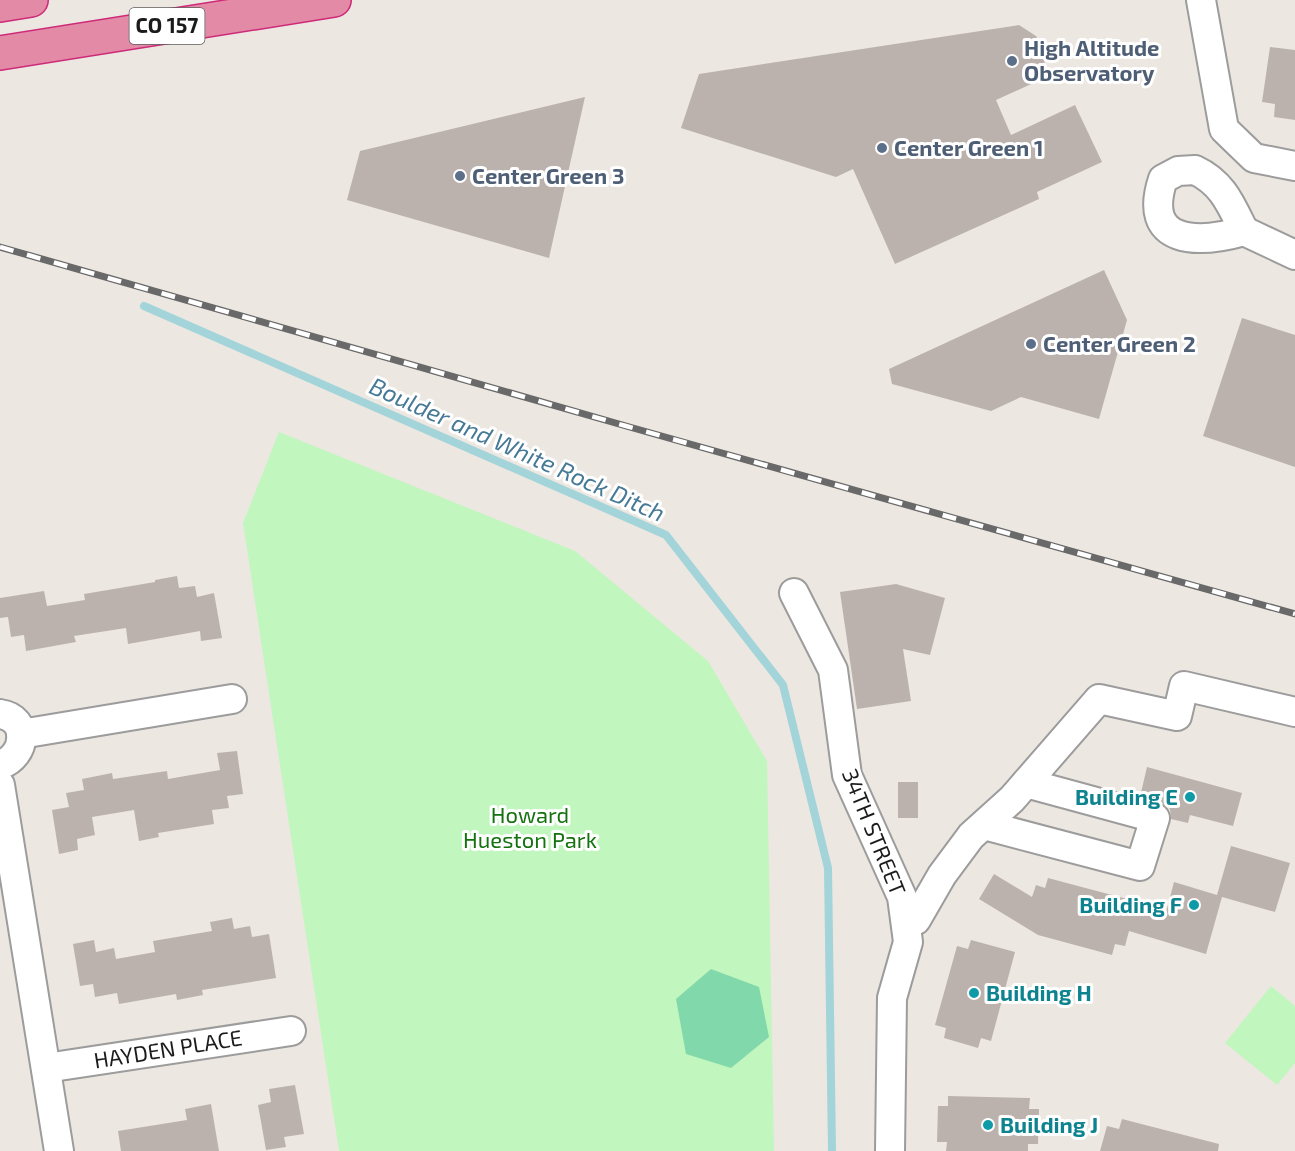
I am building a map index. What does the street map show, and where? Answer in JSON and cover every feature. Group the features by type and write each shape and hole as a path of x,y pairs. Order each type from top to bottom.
{"highway":[{"path":"0,5 31,0"},
{"name":"CO 157","path":"0,53 334,0"}],"street":[{"path":"1201,0 1224,129 1254,158 1295,166"},
{"path":"1244,231 1295,255"},
{"name":"34TH STREET","path":"794,593 832,670 847,775 902,897 908,942 892,998 890,1151"},
{"path":"906,924 916,920 942,875 971,836 1026,783 1099,699 1177,716 1184,686 1295,712"},
{"path":"21,734 232,699"},
{"path":"0,714 12,719 21,734 20,751 15,758 0,765"},
{"path":"984,825 1140,866 1155,818 1026,783"},
{"path":"0,785 59,1151"},
{"name":"HAYDEN PLACE","path":"46,1068 291,1031"}],"green space":[{"name":"Howard Hueston Park","path":"279,432 575,551 708,661 767,761 774,1151 339,1151 243,523"},
{"path":"711,969 759,987 769,1037 731,1068 686,1054 676,999"},
{"path":"1271,986 1295,1006 1295,1063 1277,1085 1225,1043"}],"building":[{"name":"Center Green 1","path":"1019,25 1036,36 1043,49 1045,66 1040,80 996,100 1011,135 1075,105 1102,162 1037,192 1039,199 895,264 853,169 836,177 681,128 699,74"},
{"path":"1270,47 1295,50 1295,120 1274,117 1275,104 1262,102"},
{"name":"Center Green 3","path":"585,97 549,258 347,200 360,151"},
{"name":"Center Green 2","path":"1104,270 1127,320 1099,419 1021,397 991,411 892,384 889,369"},
{"path":"1242,318 1295,335 1295,467 1203,436"},
{"path":"177,576 179,588 195,586 197,597 214,593 222,638 201,641 200,631 128,644 126,628 74,636 76,642 26,651 24,635 11,637 8,617 0,618 0,598 44,591 47,606 85,600 84,594"},
{"path":"896,584 945,598 930,655 903,649 911,701 857,709 840,592"},
{"path":"237,751 243,794 227,796 229,808 212,810 214,824 158,833 159,837 139,841 134,810 92,817 95,835 77,839 78,850 59,854 52,810 69,807 66,793 84,790 82,779 112,773 113,779 167,771 168,779 220,770 217,753"},
{"name":"Building E","path":"1147,767 1242,793 1233,826 1190,815 1188,823 1171,819 1170,809 1166,806 1140,797"},
{"path":"898,782 918,782 918,818 898,818"},
{"path":"1231,846 1290,863 1275,912 1222,897 1206,954 1129,931 1125,946 1115,944 1112,955 1038,935 979,899 994,874 1032,897 1036,885 1045,888 1048,878 1127,899 1124,909 1164,920 1174,882 1217,895"},
{"path":"232,918 234,929 250,926 252,937 269,934 276,978 202,990 203,995 177,1000 176,994 119,1004 117,993 95,997 93,984 80,986 73,944 94,940 96,952 114,948 116,959 155,952 153,941 212,931 210,922"},
{"name":"Building H","path":"971,940 1015,952 991,1041 981,1038 978,1048 944,1038 946,1028 935,1025 957,946 968,949"},
{"path":"295,1085 304,1134 284,1137 286,1147 266,1150 258,1105 271,1102 269,1089"},
{"name":"Building J","path":"948,1096 1030,1098 1029,1109 1039,1109 1038,1144 1028,1144 1028,1151 946,1151 947,1142 937,1142 938,1106 948,1106"},
{"path":"211,1104 219,1151 121,1151 118,1131 187,1120 185,1109"},
{"path":"1122,1119 1219,1144 1218,1151 1100,1151 1107,1126 1119,1129"}],"waterway":[{"name":"Boulder and White Rock Ditch","path":"144,306 666,535 783,685 828,868 832,1151"}],"railway":[{"path":"0,247 1295,614"}],"place":[{"name":"High Altitude Observatory","path":"1012,61"},
{"name":"Center Green 1","path":"882,148"},
{"name":"Center Green 3","path":"460,176"},
{"name":"Center Green 2","path":"1031,344"},
{"name":"Building E","path":"1190,797"},
{"name":"Building F","path":"1194,905"},
{"name":"Building H","path":"974,993"},
{"name":"Building J","path":"988,1125"}]}
